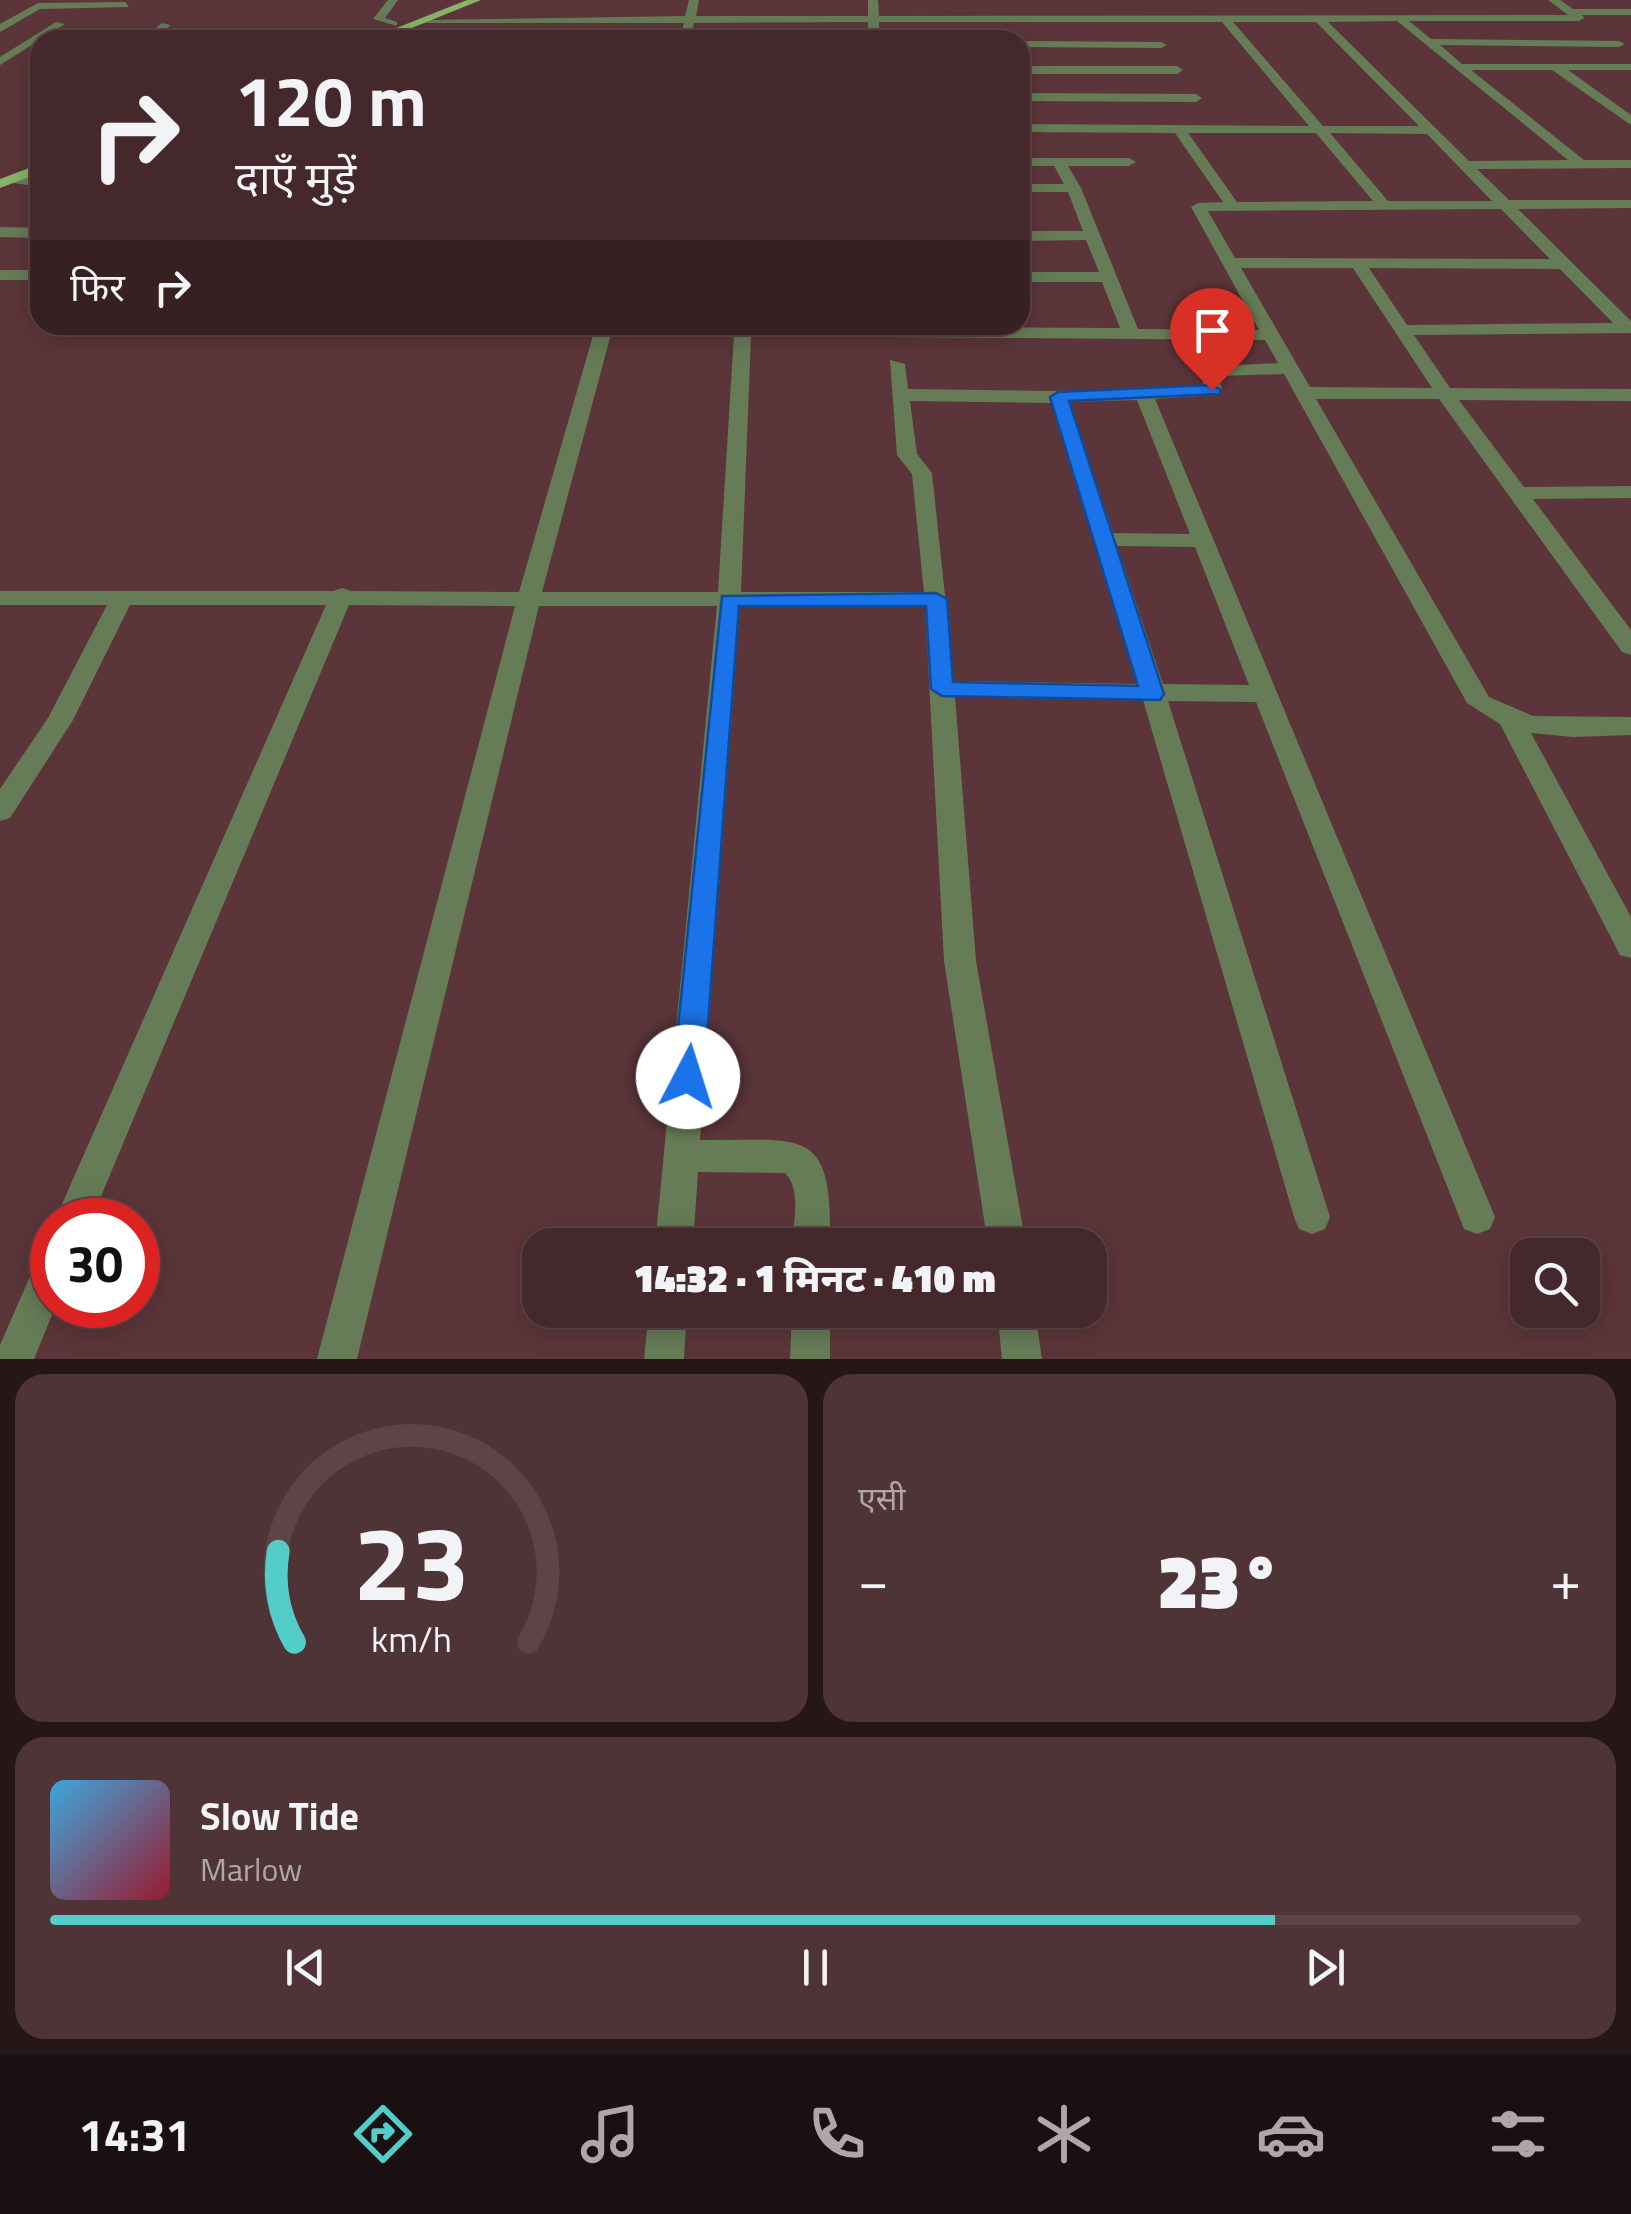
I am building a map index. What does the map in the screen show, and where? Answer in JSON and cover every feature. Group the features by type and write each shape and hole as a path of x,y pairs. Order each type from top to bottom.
{"main road":[{"path":"383,30 456,0"},
{"path":"392,30 476,0"},
{"path":"4,180 30,166"},
{"path":"4,180 30,171"}],"street":[{"path":"393,0 378,19 393,24"},
{"path":"687,30 694,0"},
{"path":"736,20 740,0"},
{"path":"822,0 823,20"},
{"path":"873,0 874,30"},
{"path":"945,0 955,23"},
{"path":"1016,0 1025,19"},
{"path":"1168,0 1184,19"},
{"path":"1256,0 1273,20"},
{"path":"1337,0 1359,20"},
{"path":"1386,0 1429,42 1582,164"},
{"path":"425,20 736,20 777,25 823,20 955,23 1088,14 1138,19 1579,18 1553,0"},
{"path":"102,20 130,3"},
{"path":"0,29 39,6 130,3"},
{"path":"1571,12 1631,12"},
{"path":"1615,12 1631,21"},
{"path":"1009,19 1013,30"},
{"path":"1138,19 1161,45 1213,128"},
{"path":"1224,19 1384,204"},
{"path":"1320,20 1629,328"},
{"path":"50,30 60,24"},
{"path":"159,30 166,25"},
{"path":"4,58 30,42"},
{"path":"1429,42 1619,44"},
{"path":"1030,44 1161,45"},
{"path":"4,58 30,57"},
{"path":"1459,67 1631,67"},
{"path":"1555,67 1631,121"},
{"path":"1614,67 1631,78"},
{"path":"1030,70 1177,70"},
{"path":"1030,97 1196,98"},
{"path":"1030,128 1430,130"},
{"path":"1178,128 1232,205"},
{"path":"1030,162 1128,162"},
{"path":"1060,162 1132,334"},
{"path":"1464,165 1631,164"},
{"path":"4,180 30,182"},
{"path":"1030,188 1074,188"},
{"path":"1631,204 1198,207 1475,697 1510,719 1564,728 1631,726"},
{"path":"0,232 30,233"},
{"path":"1030,236 1090,236"},
{"path":"1228,263 1564,264"},
{"path":"1358,264 1445,394 1631,647"},
{"path":"0,275 30,275"},
{"path":"1030,277 1107,276"},
{"path":"1403,330 1629,328"},
{"path":"1030,333 1269,335"},
{"path":"338,1359 530,598 602,335"},
{"path":"676,1228 729,600 743,335"},
{"path":"896,364 908,456 922,474 936,599 960,961 1003,1228"},
{"path":"900,395 1058,397 1212,391 1206,374 1210,371 1287,368"},
{"path":"1302,393 1631,394"},
{"path":"1144,394 1477,1217"},
{"path":"1058,397 1312,1217"},
{"path":"1518,493 1631,492"},
{"path":"1102,539 1205,541"},
{"path":"83,1198 342,595"},
{"path":"0,598 342,595 936,599"},
{"path":"0,811 60,720 122,598"},
{"path":"942,689 1268,694"},
{"path":"1510,719 1631,946"},
{"path":"682,1156 790,1157 801,1162 811,1176 811,1228"},
{"path":"14,1359 30,1321"},
{"path":"664,1359 667,1328"},
{"path":"810,1328 810,1359"},
{"path":"1018,1328 1022,1359"}],"route":[{"path":"688,1077 729,600 936,599 942,689 1152,694 1058,397 1212,390"}]}
